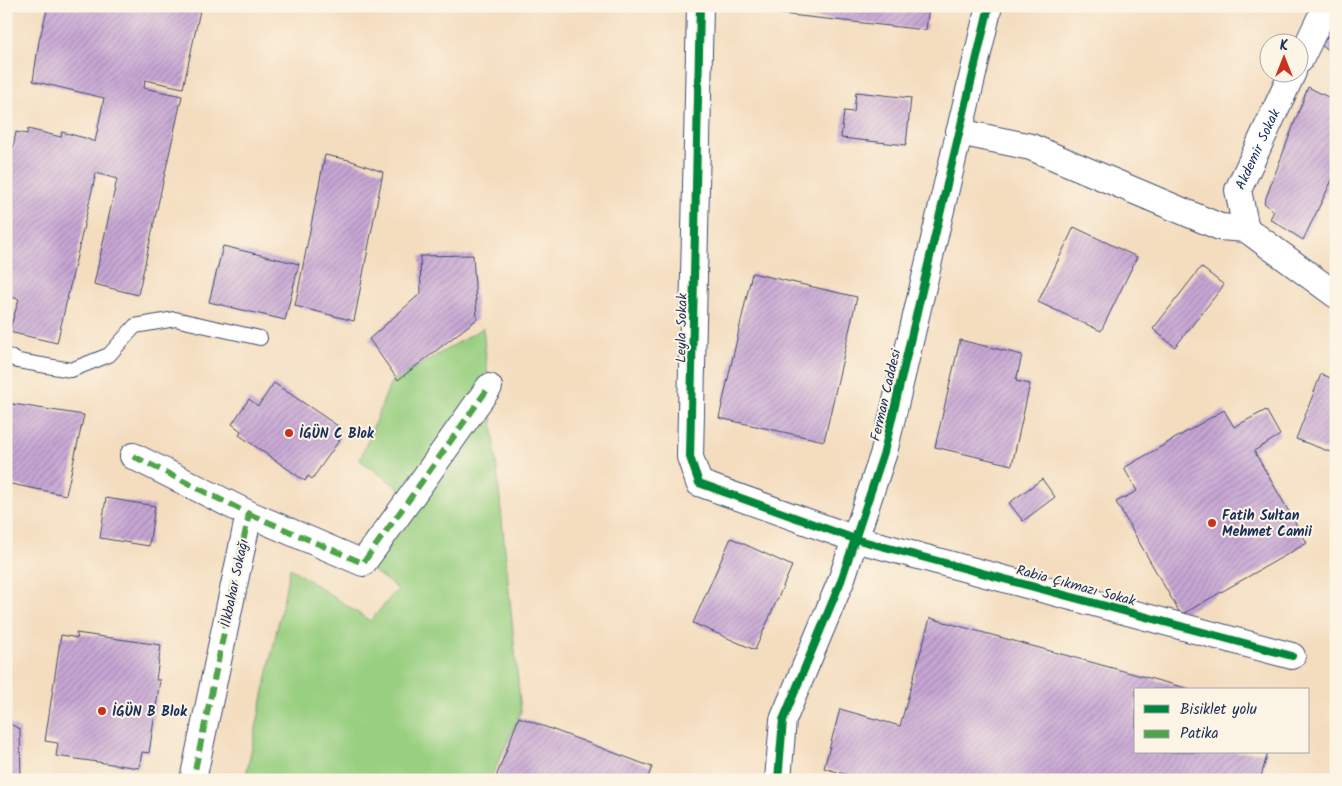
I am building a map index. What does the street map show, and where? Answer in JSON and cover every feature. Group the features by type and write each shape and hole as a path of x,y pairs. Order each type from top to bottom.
{"street":[{"name":"Leyla Sokak","path":"700,6 690,457 699,483 855,540"},
{"name":"Ferman Caddesi","path":"778,780 783,720 841,581 884,452 989,6"},
{"path":"1310,39 1326,6"},
{"name":"Akdemir Sokak","path":"1246,229 1238,190 1288,82"},
{"path":"959,132 1031,147 1220,227 1246,229 1336,295"},
{"path":"133,456 249,514 363,563 489,387"},
{"name":"İlkbahar Sokağı","path":"192,780 249,514"},
{"name":"Rabia Çıkmazı Sokak","path":"855,540 1292,656"}],"lane":[{"path":"6,355 18,361 71,370 109,355 135,326 175,319 260,338"}],"green space":[{"path":"483,328 521,712 490,780 245,780 290,568 370,621 398,589 363,563 411,497 360,460 391,382"}],"building":[{"path":"48,6 201,6 183,88 145,80 144,88 182,96 138,295 94,284 117,179 96,173 57,343 9,332 19,299 6,296 6,269 8,264 6,263 6,146 13,148 16,132 27,134 28,129 61,137 62,132 95,142 104,98 33,81 39,41"},
{"path":"782,6 929,6 926,30 781,14"},
{"path":"1336,25 1336,56 1321,45"},
{"path":"1308,87 1336,101 1336,172 1303,240 1270,219 1274,211 1264,203"},
{"path":"856,92 911,98 906,145 841,138 844,111 854,112"},
{"path":"325,155 349,160 383,172 354,321 295,306"},
{"path":"1074,227 1137,257 1101,331 1038,302"},
{"path":"223,246 299,264 285,320 209,302"},
{"path":"473,255 477,319 398,380 369,339 421,293 420,256"},
{"path":"1201,267 1224,285 1175,347 1153,329"},
{"path":"752,273 857,297 824,441 719,418"},
{"path":"960,340 1022,355 1016,381 1030,384 1012,465 935,447"},
{"path":"1321,374 1336,380 1336,454 1296,439"},
{"name":"İGÜN C Blok","path":"274,383 341,428 336,435 341,438 312,479 308,476 305,481 239,435 241,431 232,424 249,399 258,406"},
{"path":"6,403 84,415 66,495 6,483"},
{"name":"Fatih Sultan Mehmet Camii","path":"1224,410 1234,427 1266,410 1280,435 1254,451 1307,543 1181,615 1116,502 1137,491 1124,468"},
{"path":"1042,479 1055,497 1023,521 1009,503"},
{"path":"106,498 155,506 149,546 100,538"},
{"path":"731,538 792,566 755,650 693,623"},
{"path":"930,618 1185,688 1134,688 1134,754 1267,754 1260,780 865,780 824,768 840,709 900,726"},
{"name":"İGÜN B Blok","path":"76,633 161,645 156,680 160,680 149,753 142,752 139,768 56,756 58,743 45,741 61,635 78,638"},
{"path":"519,717 652,767 647,780 592,780 583,776 581,780 495,780"},
{"path":"6,722 20,729 21,780 6,780"}],"marked path":[{"path":"249,514 363,563 489,387"},
{"path":"133,456 249,514 193,780"}],"cycle path":[{"path":"700,6 690,457 699,483 855,539 1292,656"},
{"path":"778,780 783,720 841,581 884,452 989,6"}],"place":[{"name":"İGÜN C Blok","path":"289,433"},
{"name":"Fatih Sultan Mehmet Camii","path":"1212,523"},
{"name":"İGÜN B Blok","path":"102,711"}]}
